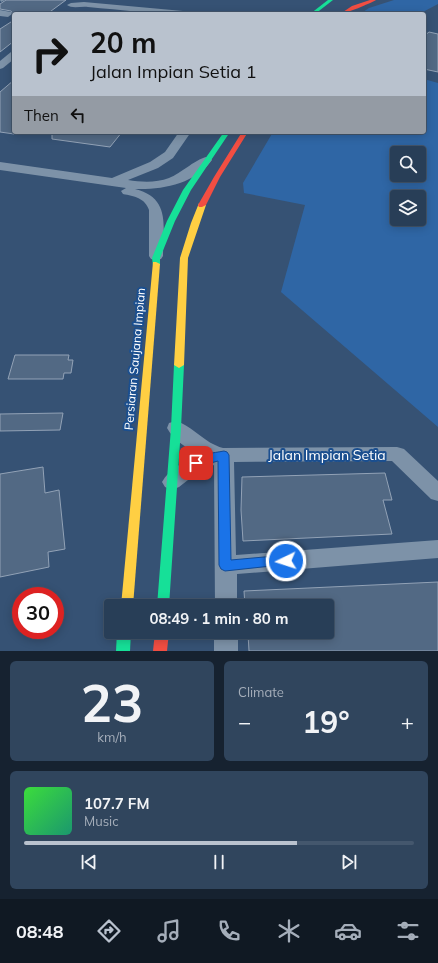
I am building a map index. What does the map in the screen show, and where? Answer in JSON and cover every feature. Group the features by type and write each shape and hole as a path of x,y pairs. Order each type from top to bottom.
{"highway":[{"path":"345,12 354,7 374,0"},
{"path":"316,12 335,2"},
{"path":"328,12 335,2"},
{"name":"Persiaran Saujana Impian","path":"127,599 156,258 171,221 187,190 226,134"},
{"path":"164,599 176,428 184,258 190,232 203,202 217,176 244,134"},
{"path":"123,651 124,639"},
{"path":"160,651 161,639"}],"street":[{"path":"75,4 161,12"},
{"path":"0,66 12,56"},
{"path":"111,185 154,165 169,154 184,134"},
{"path":"0,171 24,176 111,185 154,186 176,181 191,173 209,157"},
{"path":"154,165 149,171 149,176 160,181 176,181"},
{"path":"0,166 111,185 142,194 154,204 156,210 156,258"},
{"name":"Jalan Impian Setia","path":"176,428 192,442 210,452 224,455 398,454 438,493"},
{"path":"224,455 226,599"},
{"name":"Jalan Impian Setia","path":"172,482 188,467 204,460 224,455"},
{"path":"225,565 438,549"},
{"path":"226,639 226,651"}],"shaded area":[{"path":"394,0 438,0 438,4 423,12 363,12 369,8"},
{"path":"426,80 438,83 438,427 281,292 305,205 244,193 243,183 272,134 426,134"}],"building":[{"path":"6,0 66,0 50,12 12,12 0,9 0,4"},
{"path":"12,21 12,43 0,52 0,29"},
{"path":"429,32 438,34 438,72 426,69 426,34"},
{"path":"12,82 12,134 0,132 0,92"},
{"path":"52,134 120,134 110,147 52,139"},
{"path":"15,355 69,355 68,360 73,360 71,373 64,373 63,379 8,379"},
{"path":"63,413 60,430 0,431 0,414"},
{"path":"43,467 45,493 59,490 65,549 48,552 49,567 0,577 0,474"},
{"path":"385,473 392,500 383,500 392,534 243,541 241,510 242,477"},
{"path":"438,582 438,651 249,651 248,639 334,639 334,599 245,599 244,591"}],"traffic: fast":[{"path":"315,12 331,0"},
{"path":"156,264 156,258 171,221 187,190 226,134"},
{"path":"164,599 179,365"},
{"path":"123,651 124,639"}],"traffic: slow":[{"path":"179,365 184,258 202,205"},
{"path":"128,599 156,264"}],"traffic: jam":[{"path":"345,12 354,7 374,0"},
{"path":"202,205 217,177 244,134"},
{"path":"160,651 161,639"}],"route":[{"path":"196,463 224,455 225,565 286,561"}]}
